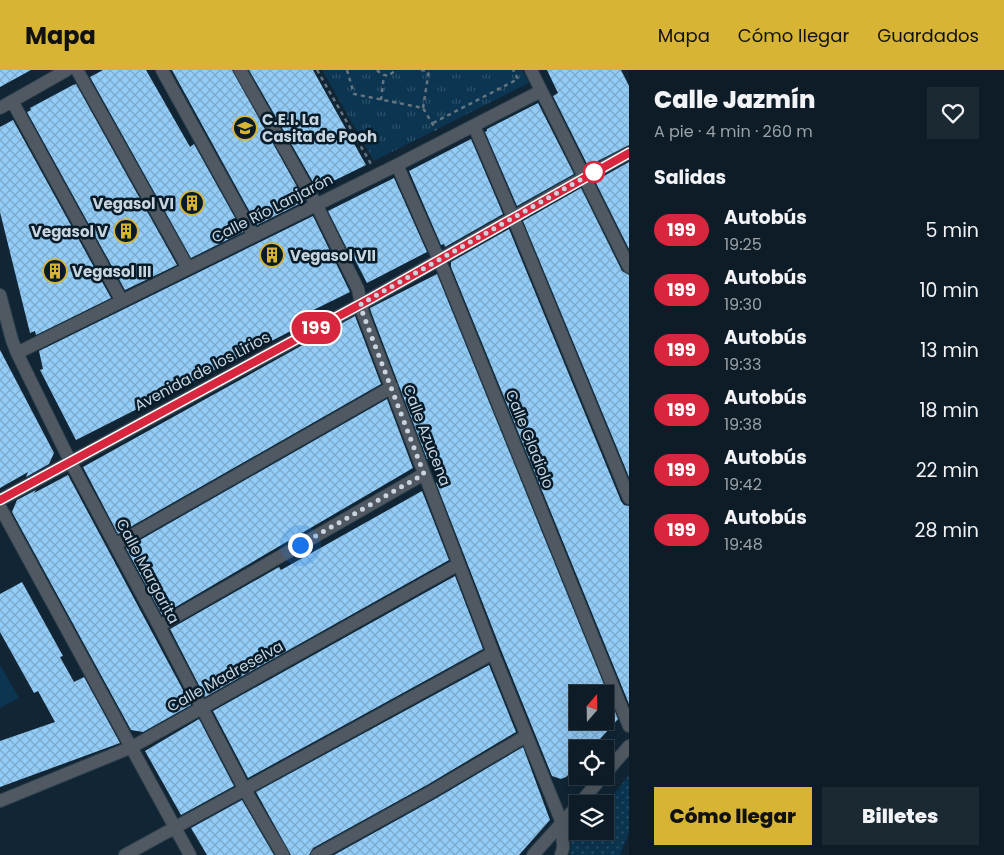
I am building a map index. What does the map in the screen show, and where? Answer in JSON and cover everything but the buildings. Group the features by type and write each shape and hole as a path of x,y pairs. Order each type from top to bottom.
{"street":[{"path":"0,108 67,70"},
{"path":"77,70 188,268"},
{"path":"162,70 254,236"},
{"name":"Calle Azucena","path":"240,70 316,204 358,289 363,314 424,474 493,653 562,823"},
{"path":"531,70 629,267"},
{"name":"Calle Río Lanjarón","path":"17,354 376,174 398,165 541,90"},
{"path":"12,101 122,301"},
{"path":"474,126 629,498"},
{"name":"Avenida de los Lirios","path":"0,500 361,304 629,153"},
{"name":"Calle Gladiolo","path":"398,165 439,260 629,726"},
{"name":"Calle Margarita","path":"0,295 17,354 70,461 245,790 283,855"},
{"path":"115,545 392,387"},
{"path":"159,626 424,474"},
{"path":"0,507 190,855"},
{"name":"Calle Madreselva","path":"0,801 132,747 459,564"},
{"path":"125,855 493,653"},
{"path":"317,855 431,792 526,736"},
{"path":"614,763 629,746"},
{"path":"586,795 595,785"},
{"path":"533,855 569,815"},
{"path":"561,855 563,848 562,823"}],"path":[{"path":"317,70 376,174"},
{"path":"347,70 354,94 423,108"},
{"path":"377,70 384,76 392,75 396,70"},
{"path":"421,70 429,71 423,108 436,130"},
{"path":"433,123 518,79 513,70"},
{"path":"381,100 384,76"}],"green space":[{"path":"322,70 522,70 529,83 374,161"},
{"path":"0,665 19,698 0,708"},
{"path":"629,775 629,832 620,855 570,855 572,840 614,840 613,795"}],"bus line":[{"name":"199","path":"0,500 372,298 629,153"}],"place":[{"name":"C.E.I. La Casita de Pooh","path":"245,128"},
{"name":"Vegasol VI","path":"192,203"},
{"name":"Vegasol V","path":"126,231"},
{"name":"Vegasol VII","path":"272,255"},
{"name":"Vegasol III","path":"55,271"}],"route":[{"path":"300,545 424,474 363,314 361,304 594,172"}]}
